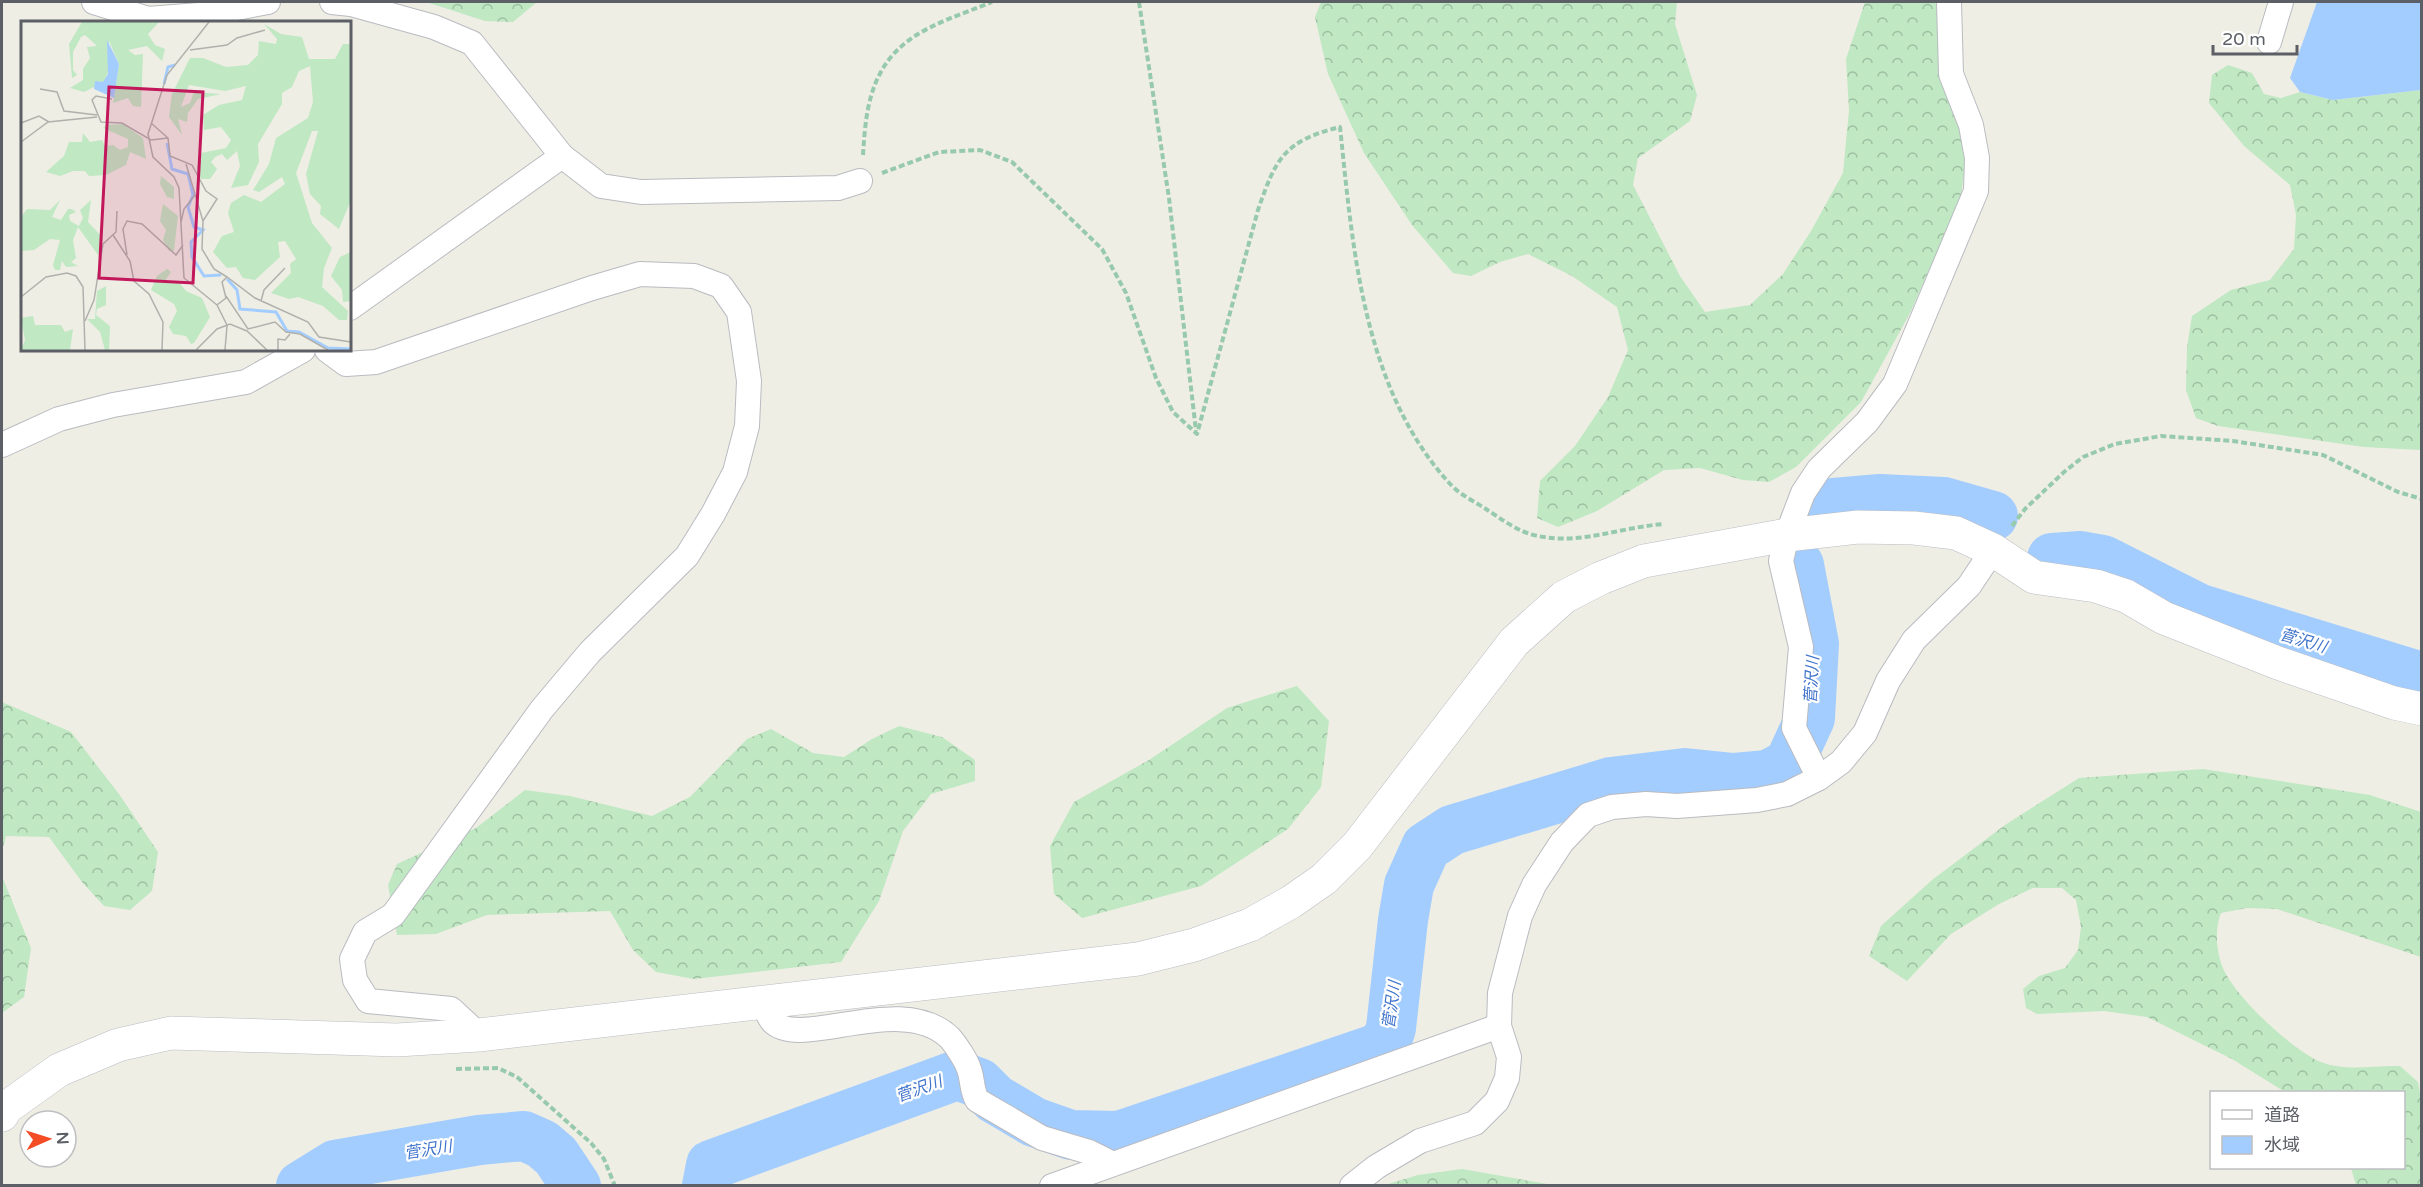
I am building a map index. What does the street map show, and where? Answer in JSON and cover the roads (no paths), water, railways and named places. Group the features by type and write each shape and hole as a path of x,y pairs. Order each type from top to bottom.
{"street":[{"path":"94,2 148,19 199,15 268,2"},
{"path":"332,2 351,3 434,27 472,44 562,156 601,186 641,192 838,188 860,182"},
{"path":"1814,767 1794,728 1801,647 1781,561 1786,535 1803,493 1819,469 1867,422 1895,384 1976,191 1977,158 1971,125 1951,74 1949,2"},
{"path":"2269,42 2281,2"},
{"path":"351,307 562,156"},
{"path":"328,351 346,364 376,362 592,288 640,274 694,276 720,286 739,312 749,381 747,426 735,472 714,514 687,556 590,652 542,709 393,915 365,932 351,959 356,980 368,1001 451,1009 479,1035"},
{"path":"2,445 59,419 113,405 246,382 301,351"},
{"path":"2,1114 6,1108 59,1070 118,1045 171,1033 397,1040 479,1035 1138,959 1194,945 1250,926 1324,879 1357,846 1514,642 1564,597 1601,578 1644,561 1786,535 1858,527 1914,528 1956,533 1993,550 2034,577 2096,586 2126,596 2164,618 2278,663 2394,703 2421,709"},
{"path":"1352,1185 1376,1167 1420,1141 1475,1123 1497,1101 1507,1078 1509,1057 1499,1026 1500,993 1520,916 1534,885 1562,842 1588,816 1612,807 1646,804 1677,806 1757,800 1787,794 1814,767 1840,762 1865,733 1888,681 1914,640 1969,586 1993,550"},
{"path":"762,1001 773,1022 790,1030 903,1018 930,1023 951,1039 977,1100 1042,1137 1080,1149 1111,1163"},
{"path":"1052,1185 1499,1026"}],"water":[{"path":"2317,2 2421,2 2421,90 2333,100 2300,92 2290,78"}],"waterway":[{"name":"菅沢川","path":"1822,504 1880,499 1944,502 1993,516"},
{"name":"菅沢川","path":"2052,558 2081,556 2103,560 2200,609 2422,677"},
{"name":"菅沢川","path":"707,1186 711,1165 957,1075 979,1083 995,1099 1034,1122 1071,1135 1119,1136 1373,1050 1386,1043 1391,1028 1409,885 1426,847 1452,830 1611,782 1685,773 1734,778 1768,775 1789,764 1810,718 1814,644 1799,565"},
{"name":"菅沢川","path":"301,1186 335,1165 479,1140 524,1136 542,1144 556,1156 576,1186"}]}
